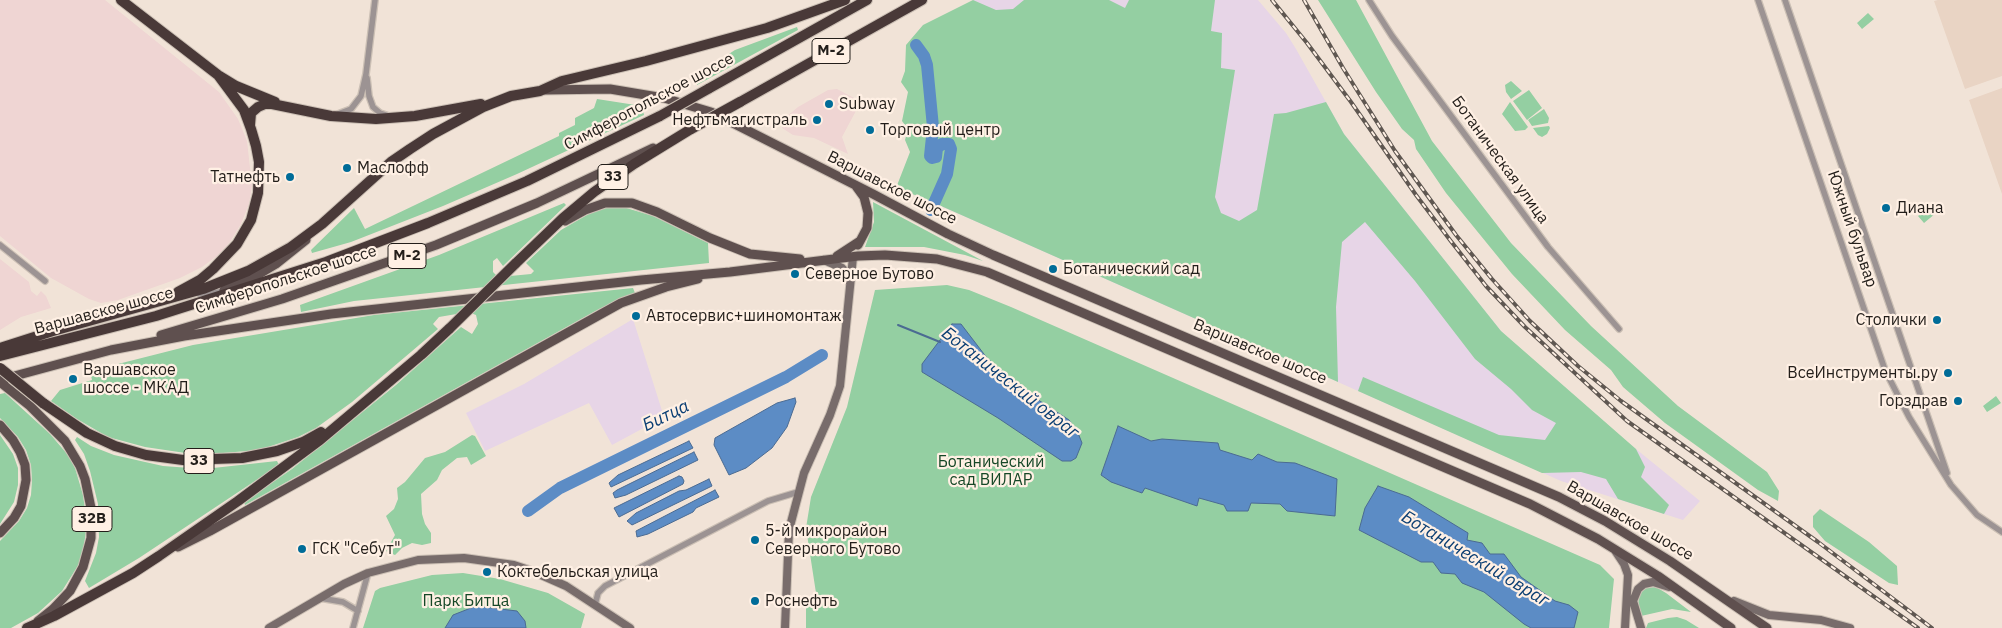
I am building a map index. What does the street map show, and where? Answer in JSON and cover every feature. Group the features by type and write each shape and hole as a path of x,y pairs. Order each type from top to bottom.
{"highway":[{"path":"121,0 218,75 236,86 298,109"},
{"path":"540,90 562,81 646,61 767,28 844,0"},
{"name":"Симферопольское шоссе","path":"156,316 256,286 382,241 478,203 562,165 660,116 867,0"},
{"name":"Симферопольское шоссе","path":"691,129 922,0"},
{"path":"156,303 200,280 226,257 244,234 255,208 259,179 256,146 244,110 218,75"},
{"name":"Варшавское шоссе","path":"322,224 391,162 460,118 511,96 540,90"},
{"path":"251,129 249,120 251,113 258,107 272,104 331,116 359,119 397,118 459,108 511,96"},
{"name":"33","path":"27,628 107,587 159,556 320,440 450,328 578,204 614,176 691,129"},
{"path":"0,348 224,282 291,247 322,224"},
{"name":"Варшавское шоссе","path":"0,356 156,316"},
{"name":"33","path":"0,368 43,403 87,433 115,446 164,458 200,461 242,458 290,448 317,435 356,408"}],"main road":[{"name":"Варшавское шоссе","path":"540,90 610,89 655,96 688,104 734,123 996,257 1538,487 1605,521 1724,597 1767,628"},
{"name":"Симферопольское шоссе","path":"110,350 282,299 436,245 537,203 691,129"},
{"path":"853,257 867,228 868,213 864,197 855,185"},
{"path":"543,237 558,225 584,210 605,203 622,202 641,206 750,254 823,260 841,255 860,241"},
{"name":"Варшавское шоссе","path":"156,316 256,276 298,248 322,224"},
{"name":"Варшавское шоссе","path":"0,381 110,350 357,310 730,272 853,257 885,255 924,258 952,262 987,272 1500,490 1598,539 1658,576 1731,628"},
{"path":"159,556 210,531 621,303 666,287 730,272"},
{"name":"32B","path":"0,381 56,430 74,453 85,479 91,508 92,524 89,552 77,579 62,601 27,628"},
{"path":"0,425 13,440 20,452 25,465 26,480 21,506 14,518 0,534"}],"street":[{"path":"331,116 345,112 356,104 361,96 366,74 375,0"},
{"name":"Ботаническая улица","path":"1370,0 1392,36 1548,247 1619,329"},
{"name":"Южный бульвар","path":"1758,0 1885,370 1909,417 1951,484 1977,515 2002,532"},
{"name":"Южный бульвар","path":"1785,0 1951,484"},
{"path":"366,74 369,96 373,107 384,115 397,118"},
{"path":"0,245 45,281"},
{"path":"785,628 789,530 798,492 840,386 853,257"},
{"path":"823,260 837,265 846,272 849,292"},
{"path":"178,296 256,286"},
{"path":"595,605 598,592 605,586 768,501 798,492"},
{"path":"1598,539 1615,551 1626,567 1628,580 1624,628"},
{"path":"270,628 344,584 368,573 418,560 464,558 514,564 532,571 566,586 630,628"},
{"path":"353,628 368,573"},
{"path":"1641,628 1633,601 1636,592 1644,584 1653,582 1664,584 1696,602"},
{"path":"1724,597 1769,615 1821,620 1850,628"},
{"path":"320,598 343,602 358,611"}],"shaded area":[{"path":"0,0 105,0 219,92 238,119 247,141 252,186 249,204 241,224 230,242 217,256 202,267 180,278 118,300 101,303 89,299 51,278 0,236"},
{"path":"973,0 1258,0 1286,33 1344,134 1501,331 1576,406 1636,449 1700,501 1683,520 1561,481 923,198"},
{"path":"2002,0 2002,76 1965,89 1934,1"},
{"path":"2002,88 2002,194 1969,100"},
{"name":"Нефтьмагистраль","path":"837,89 856,99 858,107 842,137 848,154 814,138 793,135 782,128 782,123 786,117 798,107 828,90"},
{"path":"0,259 29,282 31,291 37,296 41,291 46,296 51,308 21,317 0,330"},
{"path":"633,319 664,417 612,445 589,403 485,451 466,413 524,384"}],"green space":[{"path":"973,0 996,10 1013,9 1024,0 1109,0 1125,8 1129,0 1215,0 1211,31 1222,33 1221,68 1235,70 1215,197 1221,213 1239,221 1257,210 1274,114 1286,113 1326,102 1344,134 1501,331 1636,449 1645,467 1641,477 1669,505 1664,514 1618,499 1606,479 1581,472 1542,473 1358,391 1363,377 1499,435 1545,440 1556,423 1532,410 1511,389 1475,359 1415,281 1365,222 1342,242 1336,307 1338,382 923,198 896,188 910,152 905,140 908,129 902,121 908,92 901,82 905,71 906,45 923,25"},
{"path":"1318,0 1356,0 1432,141 1511,243 1591,326 1678,406 1767,472 1779,491 1778,501 1758,490 1665,423 1623,387 1611,370 1565,330 1512,274 1446,193 1416,149 1414,140 1402,129 1376,92"},
{"path":"1868,13 1874,19 1862,29 1857,23"},
{"path":"797,27 798,30 697,85 695,76 735,50"},
{"path":"1511,81 1522,91 1511,99 1506,92 1505,85"},
{"path":"1529,90 1542,108 1527,120 1513,101"},
{"path":"597,99 642,106 644,115 443,206 351,242 312,253 311,250 354,208 365,229 559,136 559,133 575,125 575,118 594,108"},
{"path":"1510,102 1528,127 1525,130 1515,131 1502,114"},
{"path":"1544,109 1549,118 1548,123 1532,126 1528,120"},
{"path":"1549,126 1547,134 1542,137 1533,128"},
{"path":"873,202 983,261 965,255 924,247 865,247 874,222"},
{"path":"564,203 566,205 503,266 497,258 493,261 493,272 496,275 500,277 531,274 534,271 526,263 561,230 594,211 613,206 653,216 708,243 709,263 354,301 301,312 300,305 439,255"},
{"path":"1930,206 1936,213 1924,223 1918,216"},
{"name":"Ботанический сад ВИЛАР","path":"947,285 969,290 1011,307 1600,565 1614,579 1609,628 806,628 806,601 818,606 806,528 811,497 847,407 875,290"},
{"path":"633,288 635,293 599,309 245,505 244,502 292,469 396,385 461,327 472,334 478,324 476,315 468,312 439,317 433,324 438,329 352,402 316,428 298,437 259,450 199,455 145,447 108,437 51,401 60,390 92,380 91,375 119,367 118,364 193,345 374,315"},
{"path":"5,393 50,434 68,455 75,468 83,495 87,524 83,552 79,564 62,591 38,613 11,628 0,628 0,541 19,521 27,508 31,495 32,480 31,465 26,450 18,437 0,418 0,394"},
{"path":"1996,396 2001,403 1987,412 1983,406"},
{"path":"0,435 13,454 18,468 18,485 14,502 0,524"},
{"path":"472,435 475,436 486,456 471,465 467,457 457,458 442,470 437,480 421,494 422,514 425,524 431,533 431,543 422,545 412,543 402,548 395,555 386,551 395,535 386,516 394,509 398,499 397,488 405,482 425,458 445,452"},
{"path":"77,437 91,446 114,455 163,466 204,469 277,461 279,465 139,558 89,588 85,581 96,553 99,537 98,504 84,454 75,440"},
{"path":"1820,509 1869,542 1897,566 1898,585 1889,583 1825,541 1813,527 1813,516"},
{"name":"Парк Битца","path":"463,573 500,579 548,593 585,614 581,628 363,628 375,591 380,588 432,575"},
{"path":"1656,587 1691,612 1672,609 1641,616 1638,607 1639,595 1645,588"},
{"path":"1677,617 1699,628 1646,628 1648,623"}],"water":[{"path":"952,324 961,324 987,358 1023,390 1069,420 1082,443 1076,458 1071,461 1062,461 998,418 922,372 922,364"},
{"path":"795,398 796,402 787,427 772,448 746,468 729,475 714,445 715,438 777,403"},
{"path":"1118,426 1151,441 1162,439 1218,443 1220,450 1252,460 1258,454 1277,462 1295,463 1337,479 1335,516 1287,511 1280,504 1251,503 1248,511 1227,511 1224,505 1199,498 1197,506 1145,488 1142,493 1111,482 1101,475"},
{"path":"689,441 693,448 611,487 609,483 618,475"},
{"path":"694,452 698,460 626,495 615,498 613,493 617,490"},
{"path":"679,476 684,481 683,484 619,517 614,508"},
{"path":"709,479 712,486 632,525 627,521 636,513 679,491 686,490"},
{"path":"1378,486 1409,497 1468,533 1467,540 1482,543 1490,554 1504,554 1521,577 1555,601 1569,605 1578,612 1574,628 1531,628 1484,592 1462,583 1455,574 1441,573 1433,562 1421,562 1359,530 1365,508"},
{"path":"715,490 719,497 648,534 637,537 636,531"},
{"path":"476,606 517,611 525,621 526,628 445,628 453,615"}],"waterway":[{"name":"Битца","path":"916,45 924,56 927,65 933,127 930,156 932,158 936,157 937,148 942,144 949,144 951,149 947,174 931,210"},
{"name":"Ботанический овраг","path":"898,325 940,342"},
{"name":"Битца","path":"528,511 560,488 786,377 822,355"}],"railway":[{"path":"1272,0 1351,102 1450,240 1486,286 1525,327 1627,421 1918,628"},
{"path":"1304,0 1343,68 1395,151 1456,235 1530,321 1578,366 1621,401 1818,542 1932,628"}],"place":[{"name":"Subway","path":"829,104"},
{"name":"Нефтьмагистраль","path":"817,120"},
{"name":"Торговый центр","path":"870,130"},
{"name":"Маслофф","path":"347,168"},
{"name":"Татнефть","path":"290,177"},
{"name":"Диана","path":"1886,208"},
{"name":"Ботанический сад","path":"1053,269"},
{"name":"Северное Бутово","path":"795,274"},
{"name":"Автосервис+шиномонтаж","path":"636,316"},
{"name":"Столички","path":"1937,320"},
{"name":"ВсеИнструменты.ру","path":"1948,373"},
{"name":"Варшавское шоссе - МКАД","path":"73,379"},
{"name":"Горздрав","path":"1958,401"},
{"name":"5-й микрорайон Северного Бутово","path":"755,540"},
{"name":"ГСК \"Себут\"","path":"302,549"},
{"name":"Коктебельская улица","path":"487,572"},
{"name":"Роснефть","path":"755,601"}]}
